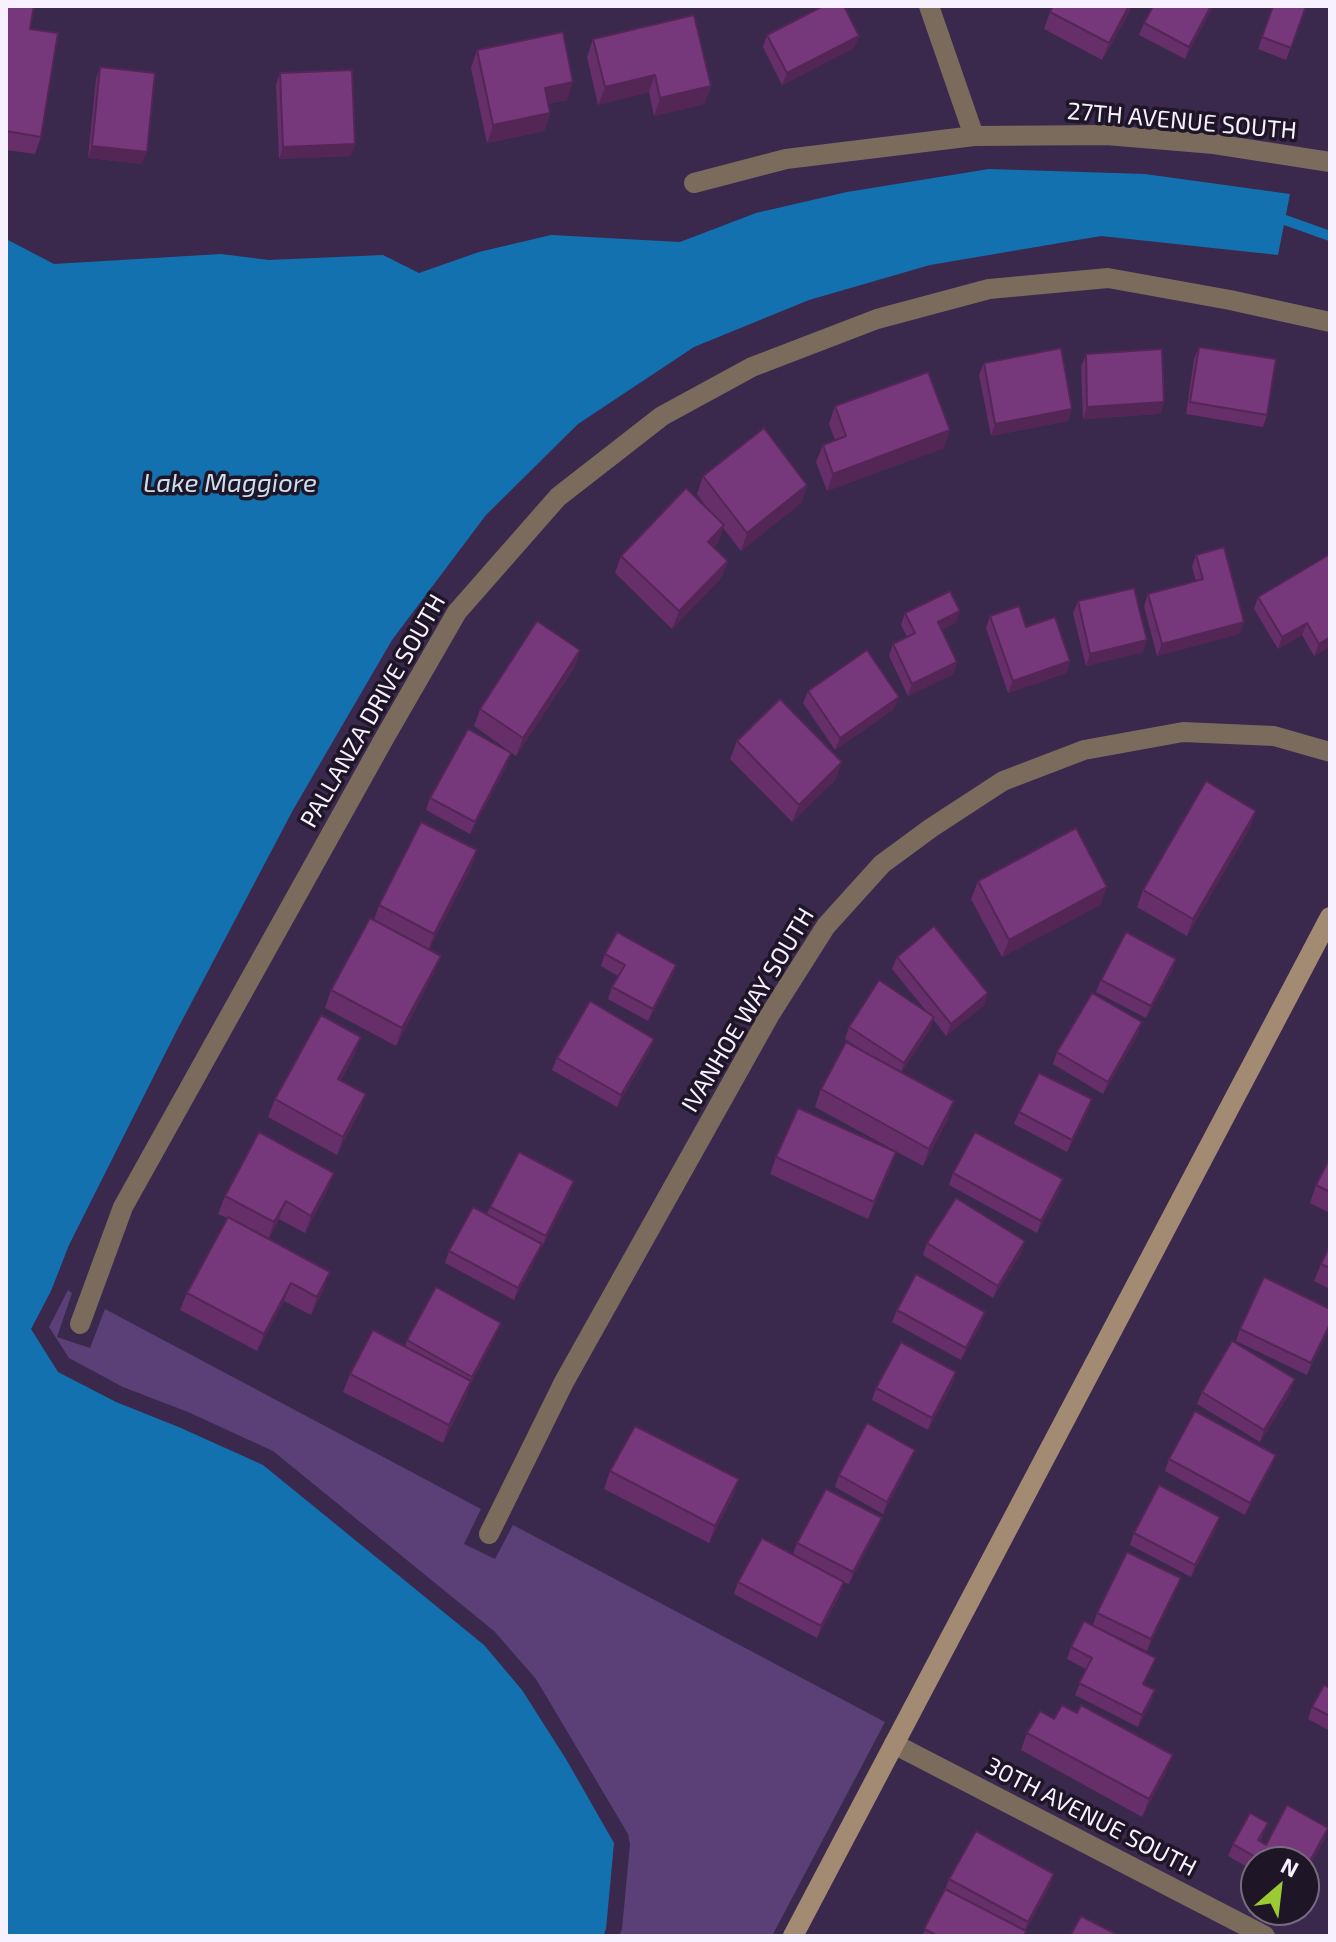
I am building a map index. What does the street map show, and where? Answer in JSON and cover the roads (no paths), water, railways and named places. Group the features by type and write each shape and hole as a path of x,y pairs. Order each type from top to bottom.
{"main road":[{"path":"793,1936 1330,917"}],"street":[{"path":"929,6 974,136"},
{"name":"27TH AVENUE SOUTH","path":"694,183 786,159 974,136 1106,135 1214,144 1330,162"},
{"name":"PALLANZA DRIVE SOUTH","path":"80,1324 123,1207 457,612 558,497 662,416 752,367 877,319 989,289 1108,278 1330,322"},
{"name":"IVANHOE WAY SOUTH","path":"489,1534 564,1382 769,1016 826,926 882,864 1003,781 1084,750 1183,732 1274,736 1330,752"},
{"name":"30TH AVENUE SOUTH","path":"894,1744 1265,1936"}],"water":[{"name":"Lake Maggiore","path":"989,169 1145,174 1290,194 1278,255 1101,236 930,265 809,300 694,347 578,424 486,515 392,640 293,810 177,1030 69,1245 51,1291 31,1329 58,1372 116,1402 263,1465 484,1645 522,1690 614,1843 603,1936 6,1936 6,239 54,264 221,254 269,260 383,255 419,273 479,252 551,235 680,242 756,213 847,192"}],"waterway":[{"path":"1285,220 1330,236"}]}
